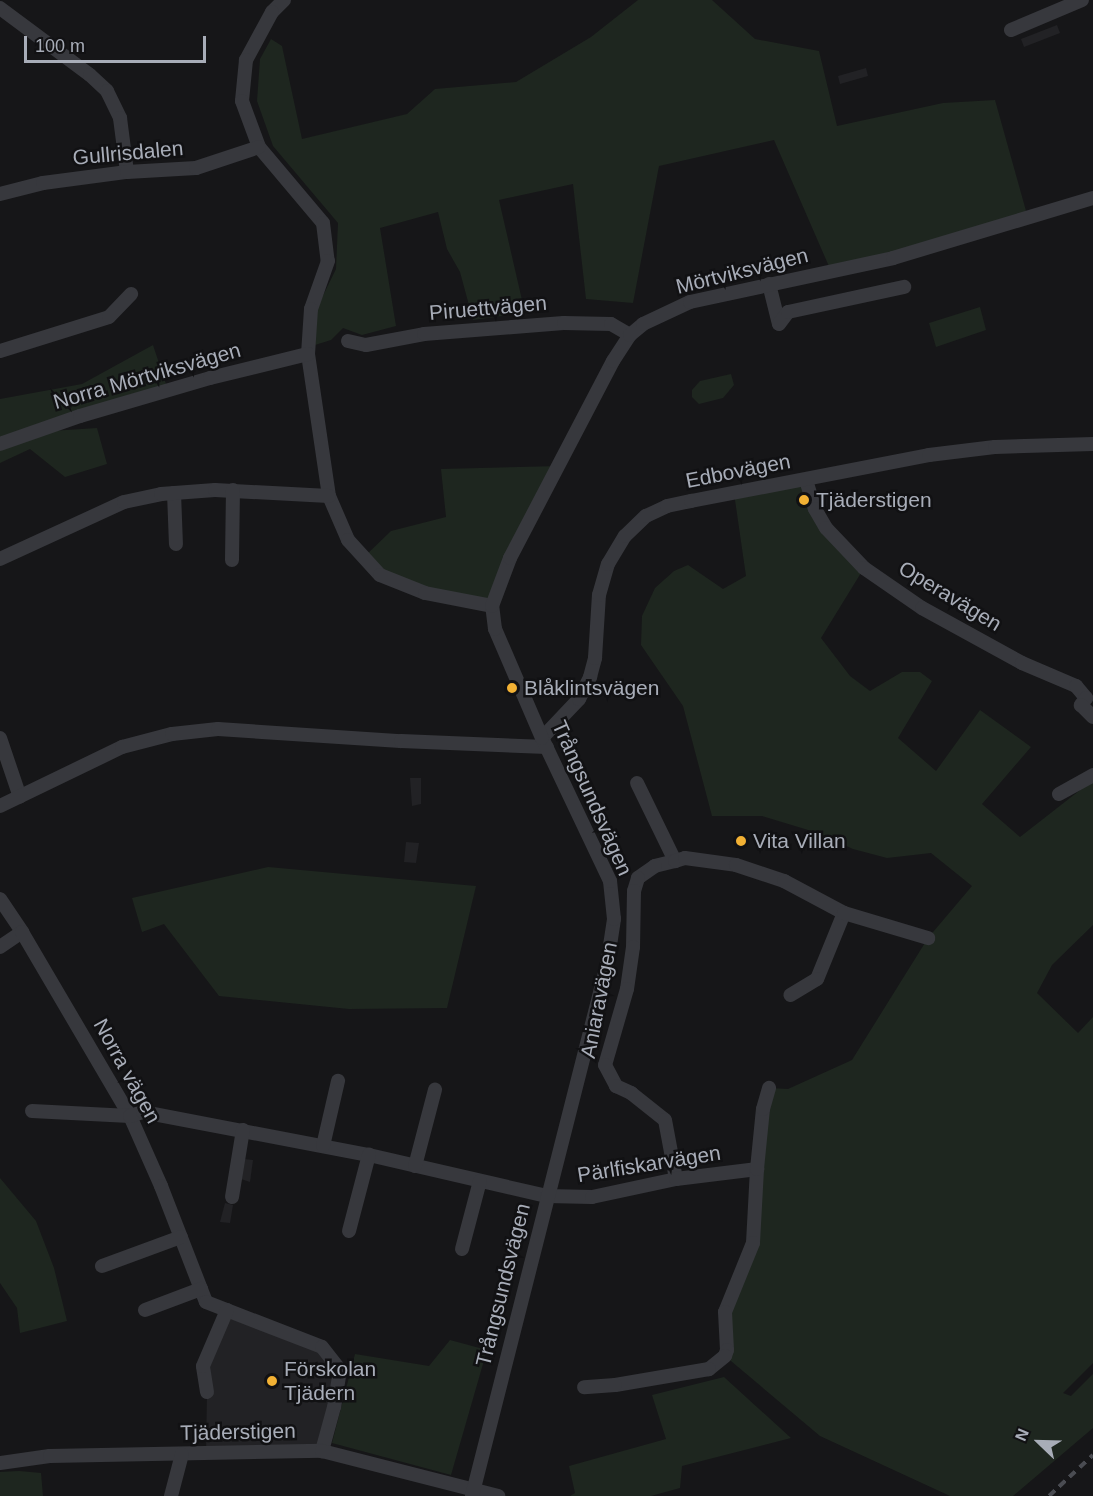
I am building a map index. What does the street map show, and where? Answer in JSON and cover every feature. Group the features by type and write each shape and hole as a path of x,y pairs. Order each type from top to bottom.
{"street":[{"path":"284,0 272,12 246,60 242,101 259,147 323,223 327,261 311,309 308,354 329,496 348,540 380,575 425,593 492,606"},
{"path":"1011,30 1082,0"},
{"path":"0,8 90,75 107,91 120,118 127,172"},
{"name":"Gullrisdalen","path":"0,194 43,183 127,172 196,168 259,147"},
{"name":"Mörtviksvägen","path":"492,606 510,558 613,361 630,335 643,324 690,302 893,258 1092,201"},
{"path":"769,284 779,324 788,312 904,287"},
{"path":"0,351 109,317 131,294"},
{"name":"Piruettvägen","path":"348,341 366,345 424,334 564,323 611,324 630,335"},
{"name":"Norra Mörtviksvägen","path":"0,444 80,416 210,378 308,354"},
{"name":"Edbovägen","path":"545,743 579,699 590,677 603,578 615,549 635,525 667,506 928,455 995,447 1093,444"},
{"name":"Operavägen","path":"806,480 815,509 826,528 864,568 922,608 1022,663 1076,686 1086,698 1081,705 1093,717"},
{"path":"0,559 124,502 174,493 233,490 329,496"},
{"path":"232,560 233,490"},
{"path":"174,493 176,544"},
{"name":"Trångsundsvägen","path":"473,1492 608,965 614,919 610,881 545,743 495,629 492,606"},
{"path":"0,806 122,747 172,734 218,729 401,741 545,743"},
{"path":"0,738 20,797"},
{"path":"1059,794 1093,775"},
{"path":"637,783 675,861"},
{"name":"Aniaravägen","path":"676,1179 664,1120 631,1093 615,1086 604,1065 627,989 633,947 634,891 638,878 655,867 685,858 736,865 784,881 844,913 928,938"},
{"name":"Norra vägen","path":"0,899 22,932 130,1116 206,1302 322,1347 340,1370 334,1407 322,1451"},
{"path":"790,995 817,979 844,913"},
{"path":"0,947 22,932"},
{"path":"323,1146 338,1081"},
{"path":"584,1387 615,1385 709,1369 725,1356 727,1350 725,1312 753,1243 763,1109 770,1088"},
{"path":"415,1166 435,1090"},
{"name":"Pärlfiskarvägen","path":"32,1111 130,1116 143,1112 369,1155 547,1196 592,1197 676,1179 757,1169"},
{"path":"232,1197 243,1130"},
{"path":"349,1231 369,1155"},
{"path":"462,1249 480,1181"},
{"path":"102,1266 181,1238"},
{"path":"145,1310 201,1289"},
{"path":"207,1392 203,1366 227,1310"},
{"name":"Tjäderstigen","path":"0,1462 50,1456 322,1451 473,1492 498,1496"},
{"path":"171,1496 182,1454"}],"shaded area":[{"path":"638,0 712,0 755,39 819,51 837,126 943,103 995,100 1028,218 831,271 774,140 659,166 633,303 586,299 573,184 499,200 525,313 473,320 460,272 447,249 438,212 380,228 396,326 362,335 343,328 331,340 315,345 316,310 336,269 338,223 273,146 257,101 260,59 271,39 282,46 302,139 407,114 435,89 516,82 591,37"},
{"path":"1057,25 1060,33 1024,47 1021,39"},
{"path":"866,68 868,76 840,84 838,76"},
{"path":"980,307 986,330 936,347 929,323"},
{"path":"153,345 168,390 0,444 0,399 82,384"},
{"path":"731,374 734,385 723,398 699,404 692,397 692,390 700,381"},
{"path":"97,428 107,464 65,477 30,449 0,463 0,449 51,431"},
{"path":"560,466 492,606 380,575 364,557 391,531 446,517 441,469"},
{"path":"806,480 815,509 864,568 821,638 850,676 870,691 902,672 920,672 932,681 898,738 936,771 980,710 1031,747 982,804 1020,837 1093,780 1093,925 1052,965 1037,993 1078,1033 1093,1017 1093,1363 1063,1393 1071,1396 1093,1374 1093,1428 1013,1496 950,1496 820,1436 725,1356 725,1312 750,1256 769,1088 788,1089 852,1060 928,938 972,886 931,853 887,858 853,849 818,833 762,816 712,816 683,706 641,645 642,616 655,588 674,571 688,565 723,589 746,576 734,493"},
{"path":"410,778 421,778 421,804 412,806"},
{"path":"406,842 419,843 416,863 404,862"},
{"path":"268,867 476,886 447,1008 349,1009 219,996 164,924 142,932 132,898"},
{"path":"244,1159 253,1160 250,1182 241,1179"},
{"path":"0,1178 36,1221 54,1268 67,1321 20,1333 17,1308 0,1283"},
{"path":"225,1203 233,1205 230,1223 220,1222"},
{"name":"Förskolan Tjädern","path":"227,1310 322,1347 340,1370 322,1451 206,1454 207,1392 203,1366"},
{"path":"450,1340 487,1350 451,1475 332,1443 355,1354 429,1366"},
{"path":"724,1377 791,1438 682,1466 680,1488 651,1496 570,1496 575,1493 569,1466 666,1439 652,1395"},
{"path":"0,1472 41,1473 43,1496 0,1496"}],"railway":[{"path":"1049,1496 1093,1455"}],"place":[{"name":"Tjäderstigen","path":"804,500"},
{"name":"Blåklintsvägen","path":"512,688"},
{"name":"Vita Villan","path":"741,841"},
{"name":"Förskolan Tjädern","path":"272,1381"}]}
